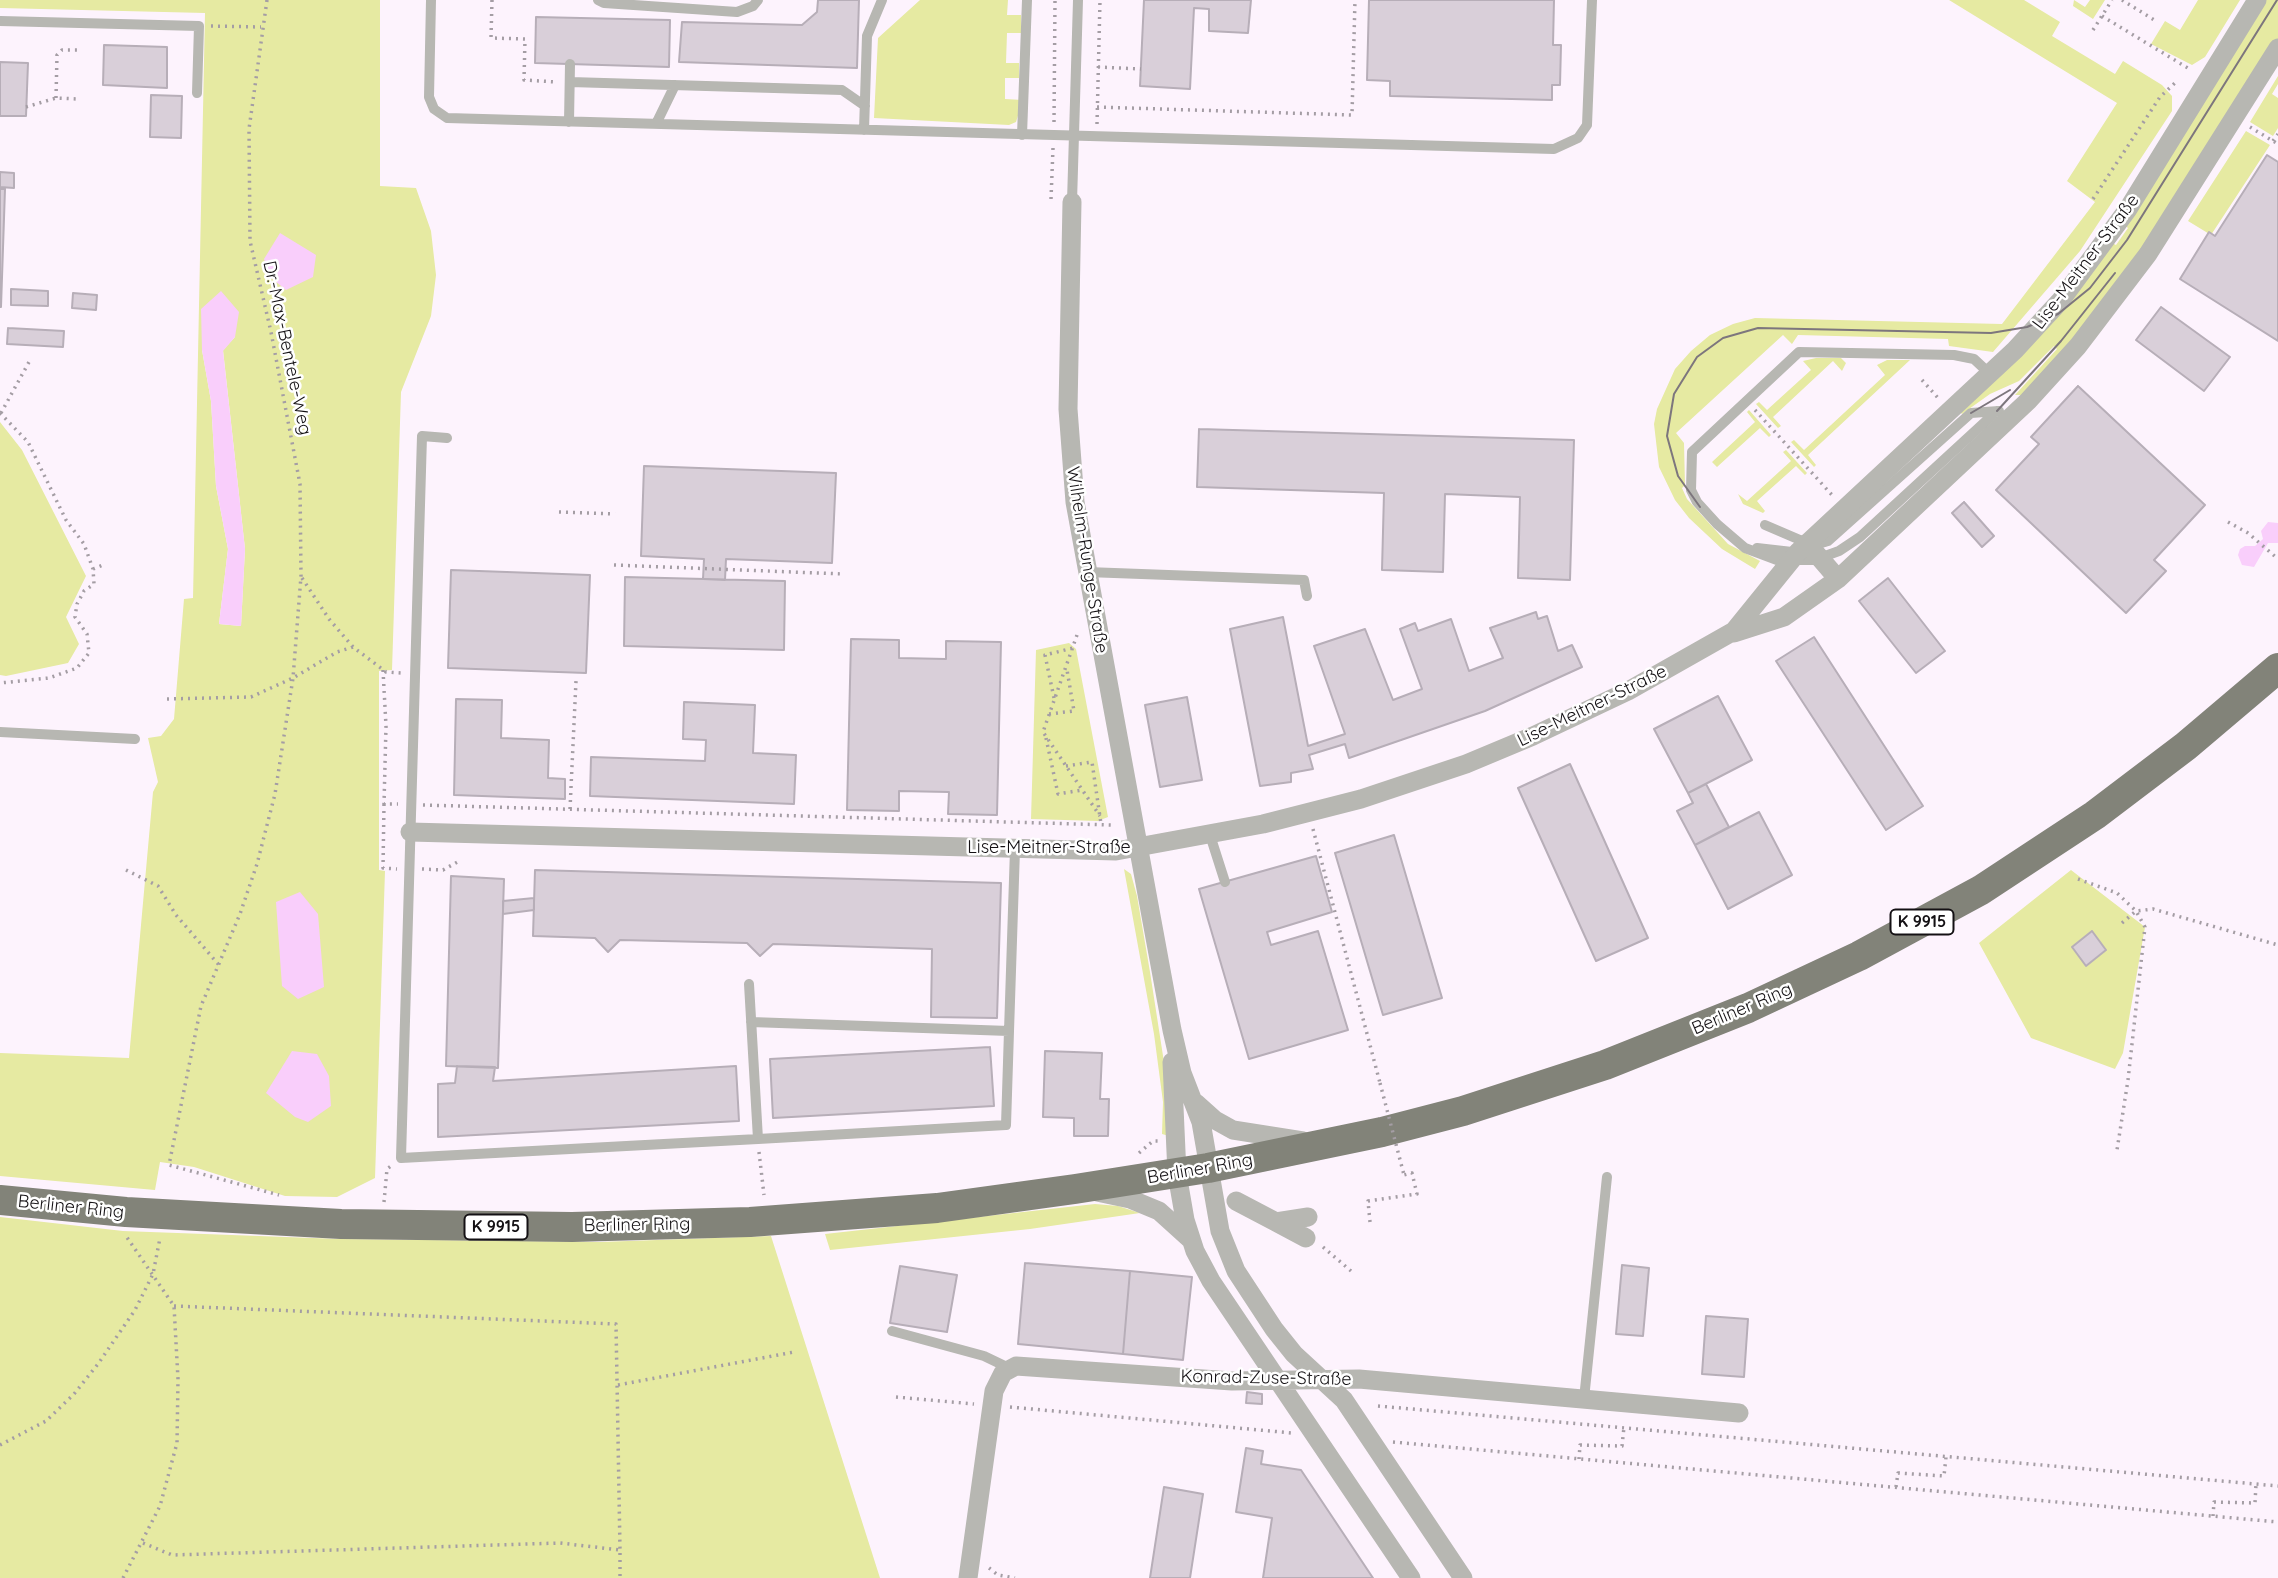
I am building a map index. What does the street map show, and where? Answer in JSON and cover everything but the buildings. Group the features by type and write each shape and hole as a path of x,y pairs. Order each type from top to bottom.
{"main road":[{"name":"Berliner Ring","path":"0,1200 126,1212 355,1224 664,1226 883,1213 1177,1174 1328,1144 1463,1111 1605,1065 1748,1008 1859,956 1981,890 2095,815 2186,746 2278,668"}],"street":[{"name":"Lise-Meitner-Straße","path":"1730,634 1813,558 2056,306 2113,231 2156,167 2258,0"},
{"name":"Lise-Meitner-Straße","path":"410,832 1116,851 1210,835 1308,813 1406,785 1511,746 1628,691 1730,634 1777,620 1797,608 1813,558 2022,408 2078,346 2148,254 2278,48"},
{"name":"Wilhelm-Runge-Straße","path":"1072,202 1068,409 1075,502 1172,1030 1201,1122 1223,1241 1242,1280 1281,1339 1344,1400 1463,1578"},
{"name":"Wilhelm-Runge-Straße","path":"1172,1030 1177,1174 1190,1240"},
{"name":"Wilhelm-Runge-Straße","path":"1191,1096 1215,1120 1233,1130 1328,1144"},
{"path":"1075,1189 1140,1202 1167,1216 1190,1240 1205,1271 1411,1578"},
{"path":"1236,1201 1312,1241"},
{"path":"1276,1222 1308,1217"},
{"name":"Konrad-Zuse-Straße","path":"1009,1368 1032,1366 1219,1380 1324,1379 1740,1413"},
{"path":"968,1578 991,1406 996,1384 1009,1368"}],"lane":[{"path":"431,0 429,97 435,109 447,118 1553,149 1578,138 1587,125 1592,0"},
{"path":"598,0 604,3 671,4 737,12 753,6 758,0"},
{"path":"864,130 867,36 882,0"},
{"path":"1022,135 1027,0"},
{"name":"Wilhelm-Runge-Straße","path":"1072,202 1078,0"},
{"path":"0,21 199,26 197,93"},
{"path":"569,122 570,64"},
{"path":"570,82 842,90 865,106"},
{"path":"656,124 675,85"},
{"path":"1990,374 1974,359 1959,355 1808,350 1796,354 1692,452 1691,490 1710,517 1733,536 1756,547 1813,558 1845,548 1860,537 1997,411"},
{"path":"1813,558 1971,413 2022,408"},
{"path":"447,438 422,436 401,1158 1006,1125 1015,849"},
{"path":"1765,525 1813,558"},
{"path":"1086,572 1304,580 1307,596"},
{"path":"0,732 135,739"},
{"path":"1210,835 1225,882"},
{"path":"749,984 758,1139"},
{"path":"751,1022 1009,1031"},
{"path":"1584,1399 1607,1177"},
{"path":"892,1331 984,1356 1009,1368"}],"path":[{"name":"Dr.-Max-Bentele-Weg","path":"267,0 261,27 249,129 250,241 271,332 300,484 301,576 293,677 272,806 257,864 201,1006 169,1165 285,1196"},
{"path":"492,0 491,38 525,39 524,80 570,82"},
{"path":"1051,201 1055,0"},
{"path":"1096,136 1100,0"},
{"path":"1097,107 1352,115 1355,0"},
{"path":"2093,30 2112,0"},
{"path":"2122,0 2156,21"},
{"path":"2102,16 2186,68 2198,70"},
{"path":"199,26 261,27"},
{"path":"56,98 57,55 62,50 81,50"},
{"path":"1098,67 1141,69"},
{"path":"2093,200 2160,97 2176,82"},
{"path":"26,107 56,98 78,99"},
{"path":"2245,124 2276,143 2278,134"},
{"path":"0,683 49,678 77,668 89,653 87,634 75,617 77,604 84,591 94,584 93,569 84,544 66,520 28,442 0,413 29,362"},
{"path":"1922,380 1942,402"},
{"path":"1746,400 1837,500"},
{"path":"559,512 615,514"},
{"path":"2228,522 2278,559"},
{"path":"93,569 103,565"},
{"path":"614,565 843,574"},
{"path":"301,576 329,619 353,647 383,670 415,675"},
{"path":"1077,635 1043,732 1058,794 1082,790"},
{"path":"167,699 250,697 337,652 353,647"},
{"path":"1054,700 1045,655 1073,648"},
{"path":"1049,714 1074,711 1066,667"},
{"path":"383,670 386,708 383,868"},
{"path":"570,809 576,681"},
{"path":"1045,735 1100,816"},
{"path":"1066,766 1092,762 1101,824"},
{"path":"384,804 1111,825"},
{"path":"1308,813 1404,1175 1412,1174 1417,1194 1368,1202 1370,1222"},
{"path":"126,870 158,886 176,915 219,965"},
{"path":"2078,879 2118,893 2136,911 2144,927 2129,1080 2118,1150"},
{"path":"2122,923 2136,911 2153,909 2278,945"},
{"path":"758,1139 764,1195"},
{"path":"1132,1156 1143,1151 1153,1141"},
{"path":"372,1204 384,1204 387,1168 401,1158"},
{"path":"750,1196 777,1194"},
{"path":"123,1578 144,1543 160,1506 177,1443 178,1379 174,1306 126,1237 126,1212"},
{"path":"0,1445 46,1421 74,1394 135,1310 153,1274 161,1232"},
{"path":"1312,1241 1351,1271"},
{"path":"174,1306 616,1324 620,1578"},
{"path":"618,1385 794,1352"},
{"path":"896,1397 1315,1435"},
{"path":"1378,1406 2278,1486"},
{"path":"1579,1459 1580,1445 1622,1446 1624,1427"},
{"path":"1371,1440 2278,1522"},
{"path":"1896,1487 1898,1474 1944,1476 1946,1457"},
{"path":"2213,1516 2214,1502 2255,1503 2256,1484"},
{"path":"144,1543 172,1555 560,1543 620,1550"}],"green space":[{"path":"0,0 380,0 380,186 416,188 431,231 436,275 431,316 401,392 392,670 379,671 379,870 385,871 375,1178 337,1197 285,1196 194,1167 160,1162 155,1190 0,1176 0,1053 129,1058 153,792 158,782 148,738 161,736 174,719 184,599 193,598 205,13 0,8","holes":["235,337 223,350 245,549 241,626 219,624 228,549 216,486 211,401 202,350"]},
{"path":"920,0 1008,0 1007,15 1021,15 1021,33 1007,33 1006,63 1019,63 1019,78 1005,78 1005,99 1023,100 1016,122 1009,125 874,118 878,38"},
{"path":"1949,0 2024,0 2060,22 2052,36 2115,74 2123,61 2162,85 2172,96 2172,111 2080,251 1993,352 1949,346 1948,339 1798,335 1792,344 1783,335 1676,433 1684,443 1685,485 1682,488 1687,499 1728,544 1760,561 1755,569 1722,549 1689,518 1675,500 1659,467 1654,424 1657,409 1675,369 1691,351 1710,335 1733,324 1755,318 2002,324 2095,202 2067,181 2117,103"},
{"path":"2074,0 2085,7 2090,0 2105,0 2093,19 2073,6"},
{"path":"2198,0 2240,0 2205,57 2192,65 2151,44 2165,21 2180,30"},
{"path":"2263,0 2278,0 2278,39 2097,317 2024,395 2015,395 2057,349 2054,346 2019,381 1990,394 1962,414 1958,410 2110,242 2116,245 2128,228 2123,224"},
{"path":"2278,76 2278,84 2272,94 2278,98 2278,128 2273,136 2250,122"},
{"path":"2246,131 2270,145 2211,235 2188,221"},
{"path":"1841,358 1846,363 1842,371 1833,361 1773,417 1781,426 1778,428 1756,404 1759,402 1767,410 1811,370 1803,361"},
{"path":"1887,360 1910,360 1808,455 1816,465 1814,467 1791,442 1794,440 1804,450 1885,375 1877,365"},
{"path":"1749,410 1771,435 1769,437 1760,428 1717,467 1712,462 1755,422 1747,412"},
{"path":"0,422 22,450 86,576 66,617 79,644 68,663 6,676 0,675"},
{"path":"1786,450 1807,473 1805,475 1796,466 1757,501 1765,511 1763,513 1743,504 1738,494 1747,501 1791,461 1783,452"},
{"path":"1069,643 1076,649 1108,817 1098,821 1031,819 1036,650"},
{"path":"1124,869 1131,874 1137,896 1150,972 1170,1101 1169,1136 1162,1134 1163,1102 1154,1034"},
{"path":"2071,870 2145,927 2123,1053 2115,1069 2031,1038 1979,943"},
{"path":"1095,1204 1118,1206 1140,1213 1030,1229 830,1250 825,1234"},
{"path":"0,1217 123,1231 340,1239 600,1242 771,1236 880,1578 0,1578"}],"shaded area":[{"path":"280,233 316,255 313,277 286,290 270,277 264,259"},
{"path":"221,291 239,312 235,337 223,351 245,549 241,626 219,624 228,549 216,486 211,401 202,350 201,309"},
{"path":"2268,522 2278,523 2278,543 2268,543 2254,567 2242,565 2238,555 2240,549 2255,546 2263,539 2261,531"},
{"path":"300,892 318,914 324,987 298,999 282,986 276,902"},
{"path":"292,1051 317,1054 329,1076 331,1106 308,1122 295,1117 266,1093"}],"tram line":[{"path":"1700,507 1678,476 1667,436 1674,394 1697,357 1723,338 1758,328 1991,333 2027,327 2058,314 2090,288 2127,240 2277,0"},
{"path":"1997,411 2061,341 2115,273"},
{"path":"1971,413 2010,390"}]}
